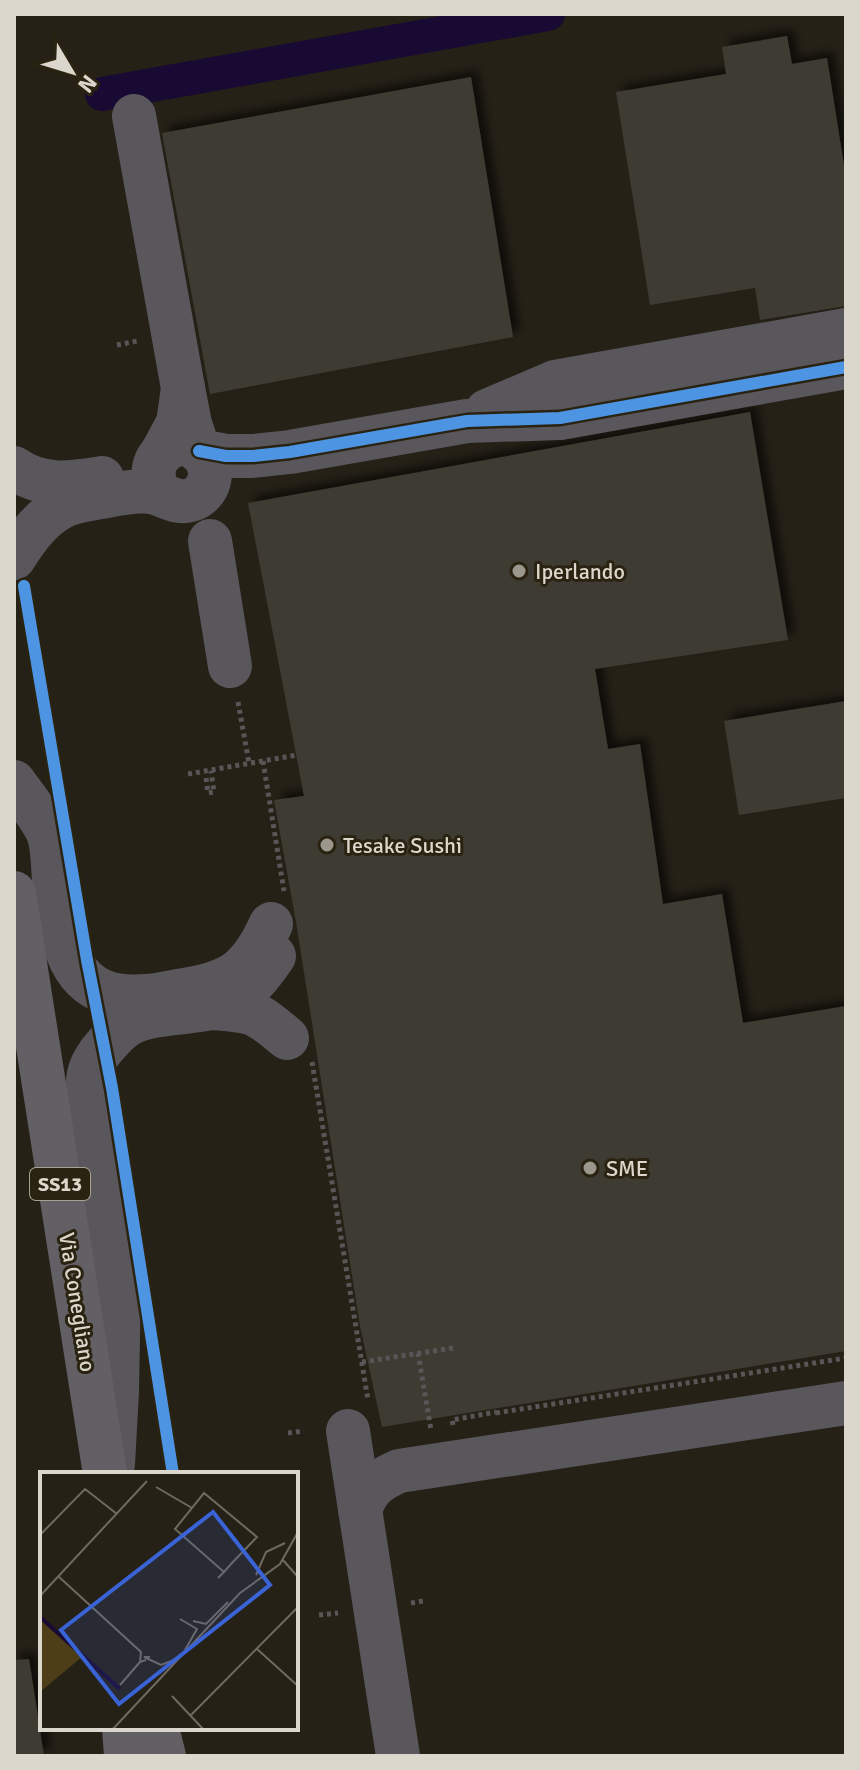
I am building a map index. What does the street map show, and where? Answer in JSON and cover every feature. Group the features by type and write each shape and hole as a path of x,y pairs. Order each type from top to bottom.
{"main road":[{"name":"Via Conegliano","path":"14,893 105,1472"},
{"path":"124,1730 126,1756"},
{"path":"158,1730 164,1756"}],"street":[{"path":"134,116 190,424 180,476 192,516 210,541 230,666"},
{"path":"467,421 555,382 846,330"},
{"path":"14,468 38,480 61,484 124,474 180,476 229,472 254,461 290,452 467,421 560,418 846,367"},
{"path":"14,558 41,522 60,508 141,491 180,476"},
{"path":"14,782 49,834 60,924 71,962 82,977 98,988 110,993 146,996 221,982 252,960 277,927"},
{"path":"212,1008 229,1001 256,981 277,927"},
{"path":"112,1472 119,1283 90,1116 87,1082 90,1067 115,1035 128,1025 145,1018 212,1008 248,1010 261,1016 299,1046"},
{"path":"360,1510 366,1493 381,1479 399,1471 846,1403"},
{"path":"398,1756 348,1431 376,1461 399,1471"}],"path":[{"path":"230,666 249,764"},
{"path":"188,774 297,755"},
{"path":"263,761 277,927"},
{"path":"206,778 208,793 214,792 211,771"},
{"path":"299,1046 369,1406"},
{"path":"362,1362 453,1348"},
{"path":"418,1353 433,1442"},
{"path":"453,1429 452,1420 497,1416 846,1358"},
{"path":"288,1433 304,1431"}],"building":[{"path":"787,36 792,64 827,58 846,178 846,306 760,320 755,288 650,305 616,92 726,74 722,47"},
{"path":"471,77 513,337 210,394 162,133"},
{"path":"750,412 788,640 595,669 608,749 640,744 663,904 722,894 743,1023 846,1006 846,1351 382,1427 360,1326 274,800 304,796 248,503"},
{"path":"846,701 846,798 739,815 724,721"},
{"path":"29,1659 44,1756 14,1756 14,1660"}],"waterway":[{"path":"102,94 548,14"}],"cycle path":[{"path":"199,451 226,456 253,456 467,421 560,418 846,367"},
{"path":"24,586 87,960 112,1088 173,1472"}],"place":[{"name":"Iperlando","path":"519,571"},
{"name":"Tesake Sushi","path":"327,845"},
{"name":"SME","path":"590,1168"}]}
